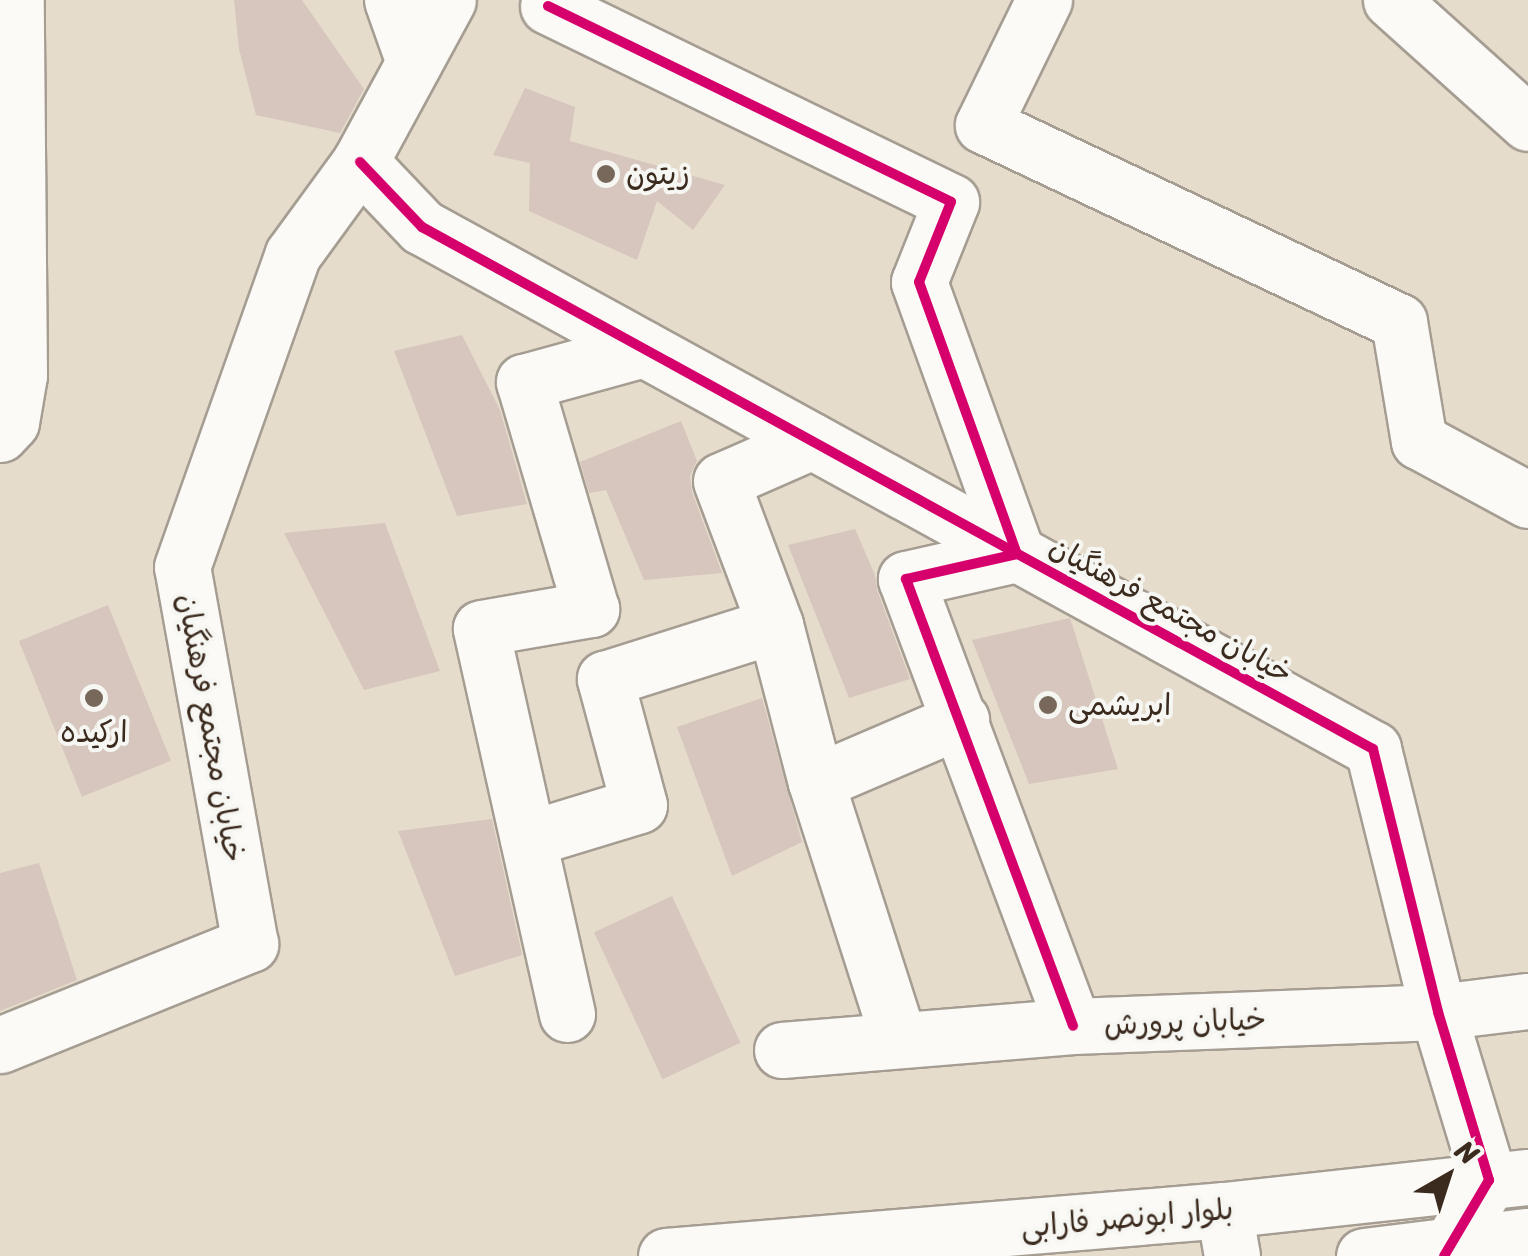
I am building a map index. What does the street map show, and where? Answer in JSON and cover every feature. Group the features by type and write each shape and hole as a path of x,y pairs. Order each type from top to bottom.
{"street":[{"path":"0,434 11,422 18,376 9,320 16,0"},
{"path":"392,0 414,62"},
{"name":"خیابان مجتمع فرهنگیان","path":"0,1046 250,944 182,567 293,254 360,162 448,0"},
{"path":"1044,0 982,125 919,282 1016,554 906,579 1073,1026"},
{"path":"1390,0 1528,122"},
{"path":"548,6 951,202"},
{"path":"982,125 1399,322 1419,442 1528,500"},
{"name":"خیابان مجتمع فرهنگیان","path":"360,162 422,227 1373,749 1438,1012 1508,1179"},
{"path":"567,1014 481,628 591,609 524,382 644,349"},
{"path":"812,441 722,481 776,625 816,782 899,1040"},
{"path":"528,839 639,805 605,679 776,625"},
{"path":"816,782 961,720"},
{"name":"خیابان پرورش","path":"782,1050 1073,1026 1438,1012 1528,1001"},
{"path":"1446,1251 1508,1179"},
{"name":"بلوار ابونصر فارابی","path":"666,1256 1228,1233 1508,1179"},
{"path":"1364,1256 1446,1251 1528,1236"}],"building":[{"path":"234,0 302,0 364,89 340,133 256,115 239,49"},
{"name":"زیتون","path":"525,88 575,107 570,141 725,185 693,230 657,201 637,260 529,211 530,163 493,155"},
{"path":"462,335 500,410 527,504 457,516 394,351"},
{"path":"681,421 697,461 690,476 692,492 722,573 644,580 606,490 589,493 580,462"},
{"path":"385,523 440,671 364,690 284,533"},
{"path":"855,529 910,679 849,698 788,545"},
{"name":"ارکیده","path":"108,605 171,761 82,797 19,641"},
{"name":"ابریشمی","path":"1070,618 1118,769 1029,784 972,640"},
{"path":"762,698 802,842 732,876 677,727"},
{"path":"492,819 522,955 455,976 398,831"},
{"path":"39,863 77,980 0,1011 0,873"},
{"path":"672,896 740,1043 663,1079 594,932"}],"cycle path":[{"path":"548,6 951,202 919,282 1017,554 906,579 1073,1026"},
{"path":"360,162 422,227 1373,749 1438,1012 1489,1180 1444,1256"}],"place":[{"name":"زیتون","path":"606,174"},
{"name":"ارکیده","path":"94,698"},
{"name":"ابریشمی","path":"1048,705"}]}
